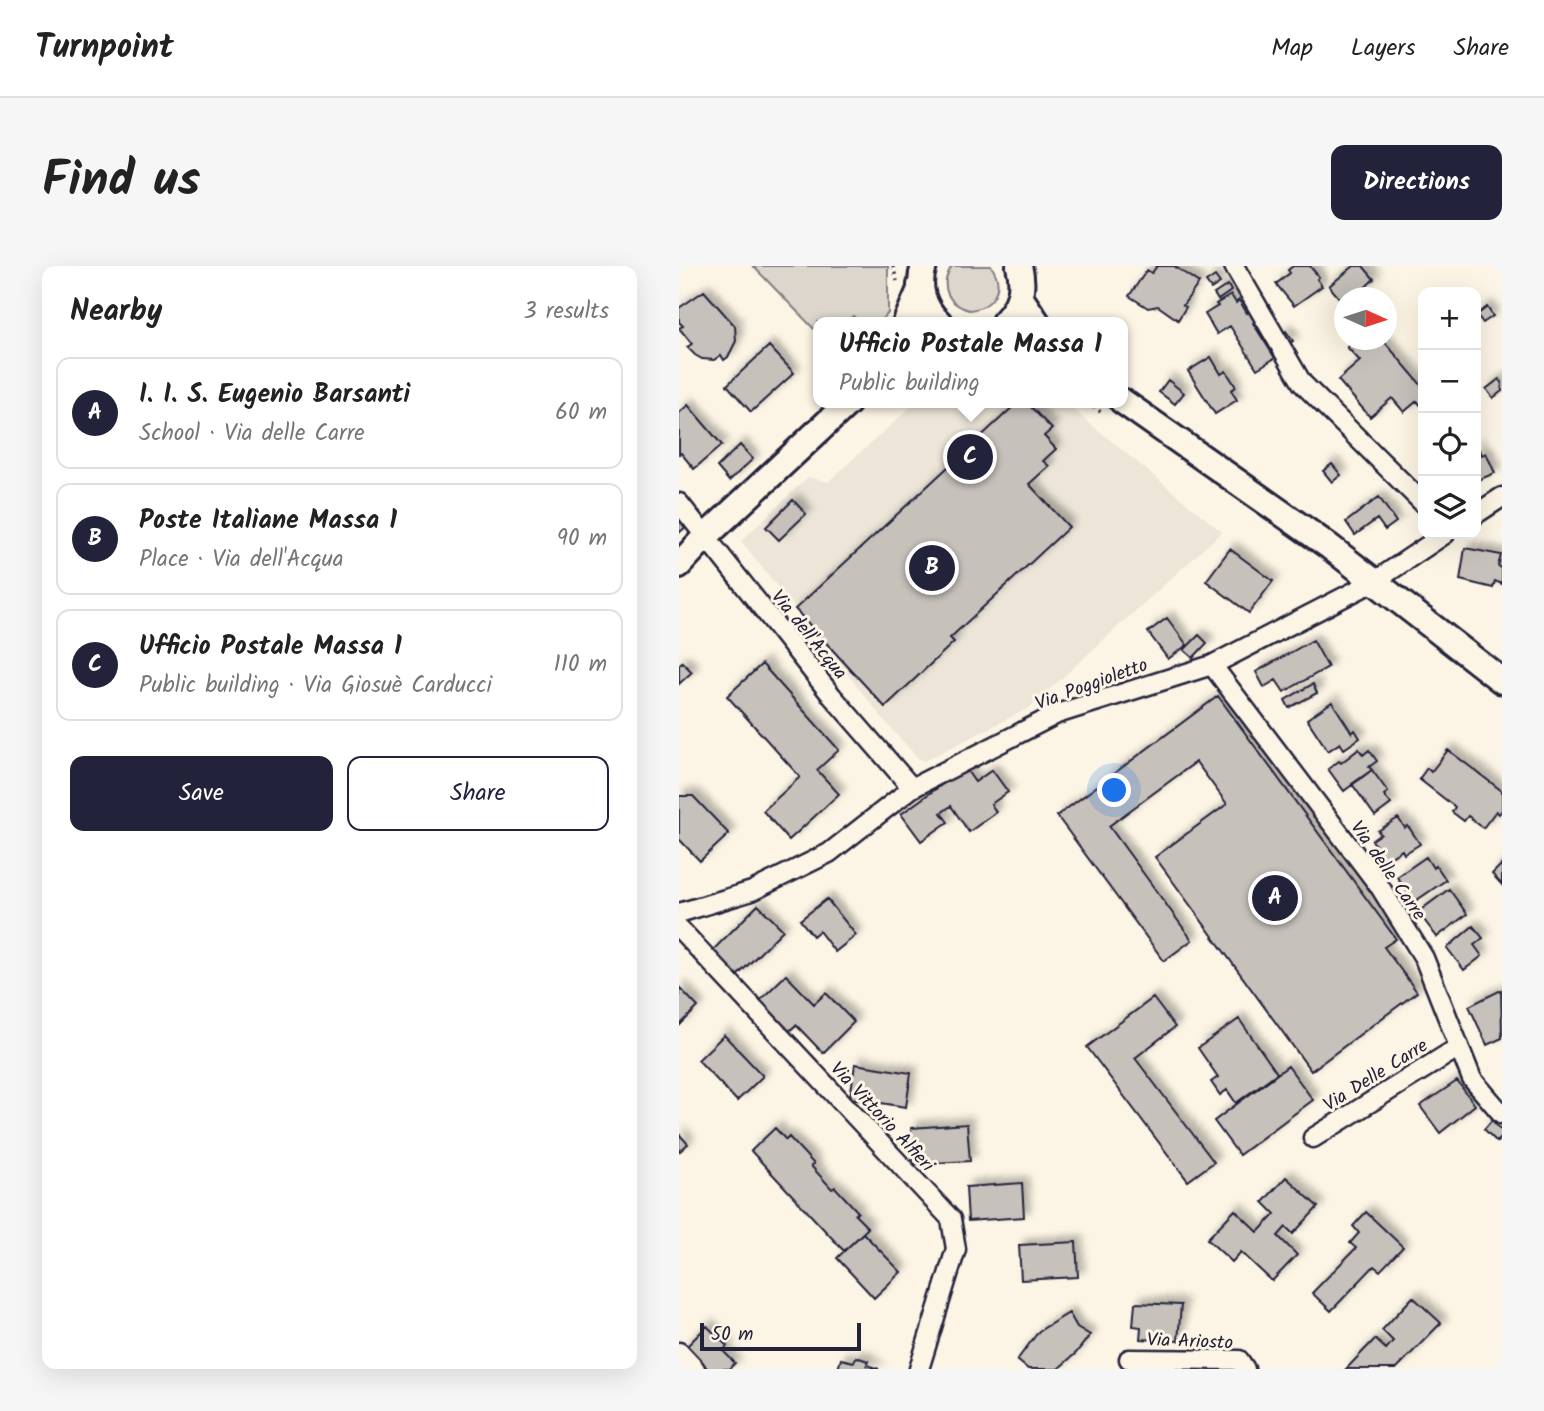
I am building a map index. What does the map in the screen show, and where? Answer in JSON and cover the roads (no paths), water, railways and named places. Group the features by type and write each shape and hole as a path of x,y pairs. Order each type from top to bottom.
{"main road":[{"path":"908,317 918,273"},
{"path":"918,273 925,304 935,317"},
{"path":"1009,317 1013,313 1022,277"},
{"path":"1022,277 1035,317"},
{"path":"1128,405 1375,582 1502,681"},
{"path":"679,565 705,537 843,408"}],"street":[{"path":"1234,266 1302,383 1418,498"},
{"path":"1481,511 1502,497"},
{"name":"Via dell'Acqua","path":"679,503 832,696 912,788"},
{"name":"Via Poggioletto","path":"679,913 752,891 829,853 912,788 1057,714 1212,666 1375,582 1438,539"},
{"name":"Via delle Carre","path":"1212,666 1380,887 1424,958 1472,1079 1502,1114"},
{"name":"Via Vittorio Alfieri","path":"679,928 950,1219 956,1249 919,1369"},
{"name":"Via Delle Carre","path":"1313,1138 1459,1047"},
{"path":"679,1352 695,1369"},
{"name":"Via Ariosto","path":"1129,1359 1238,1360 1245,1369"}],"place":[{"name":"Ufficio Postale Massa 1","path":"970,457"},
{"name":"Poste Italiane Massa 1","path":"932,568"},
{"name":"I. I. S. Eugenio Barsanti","path":"1275,898"}]}
